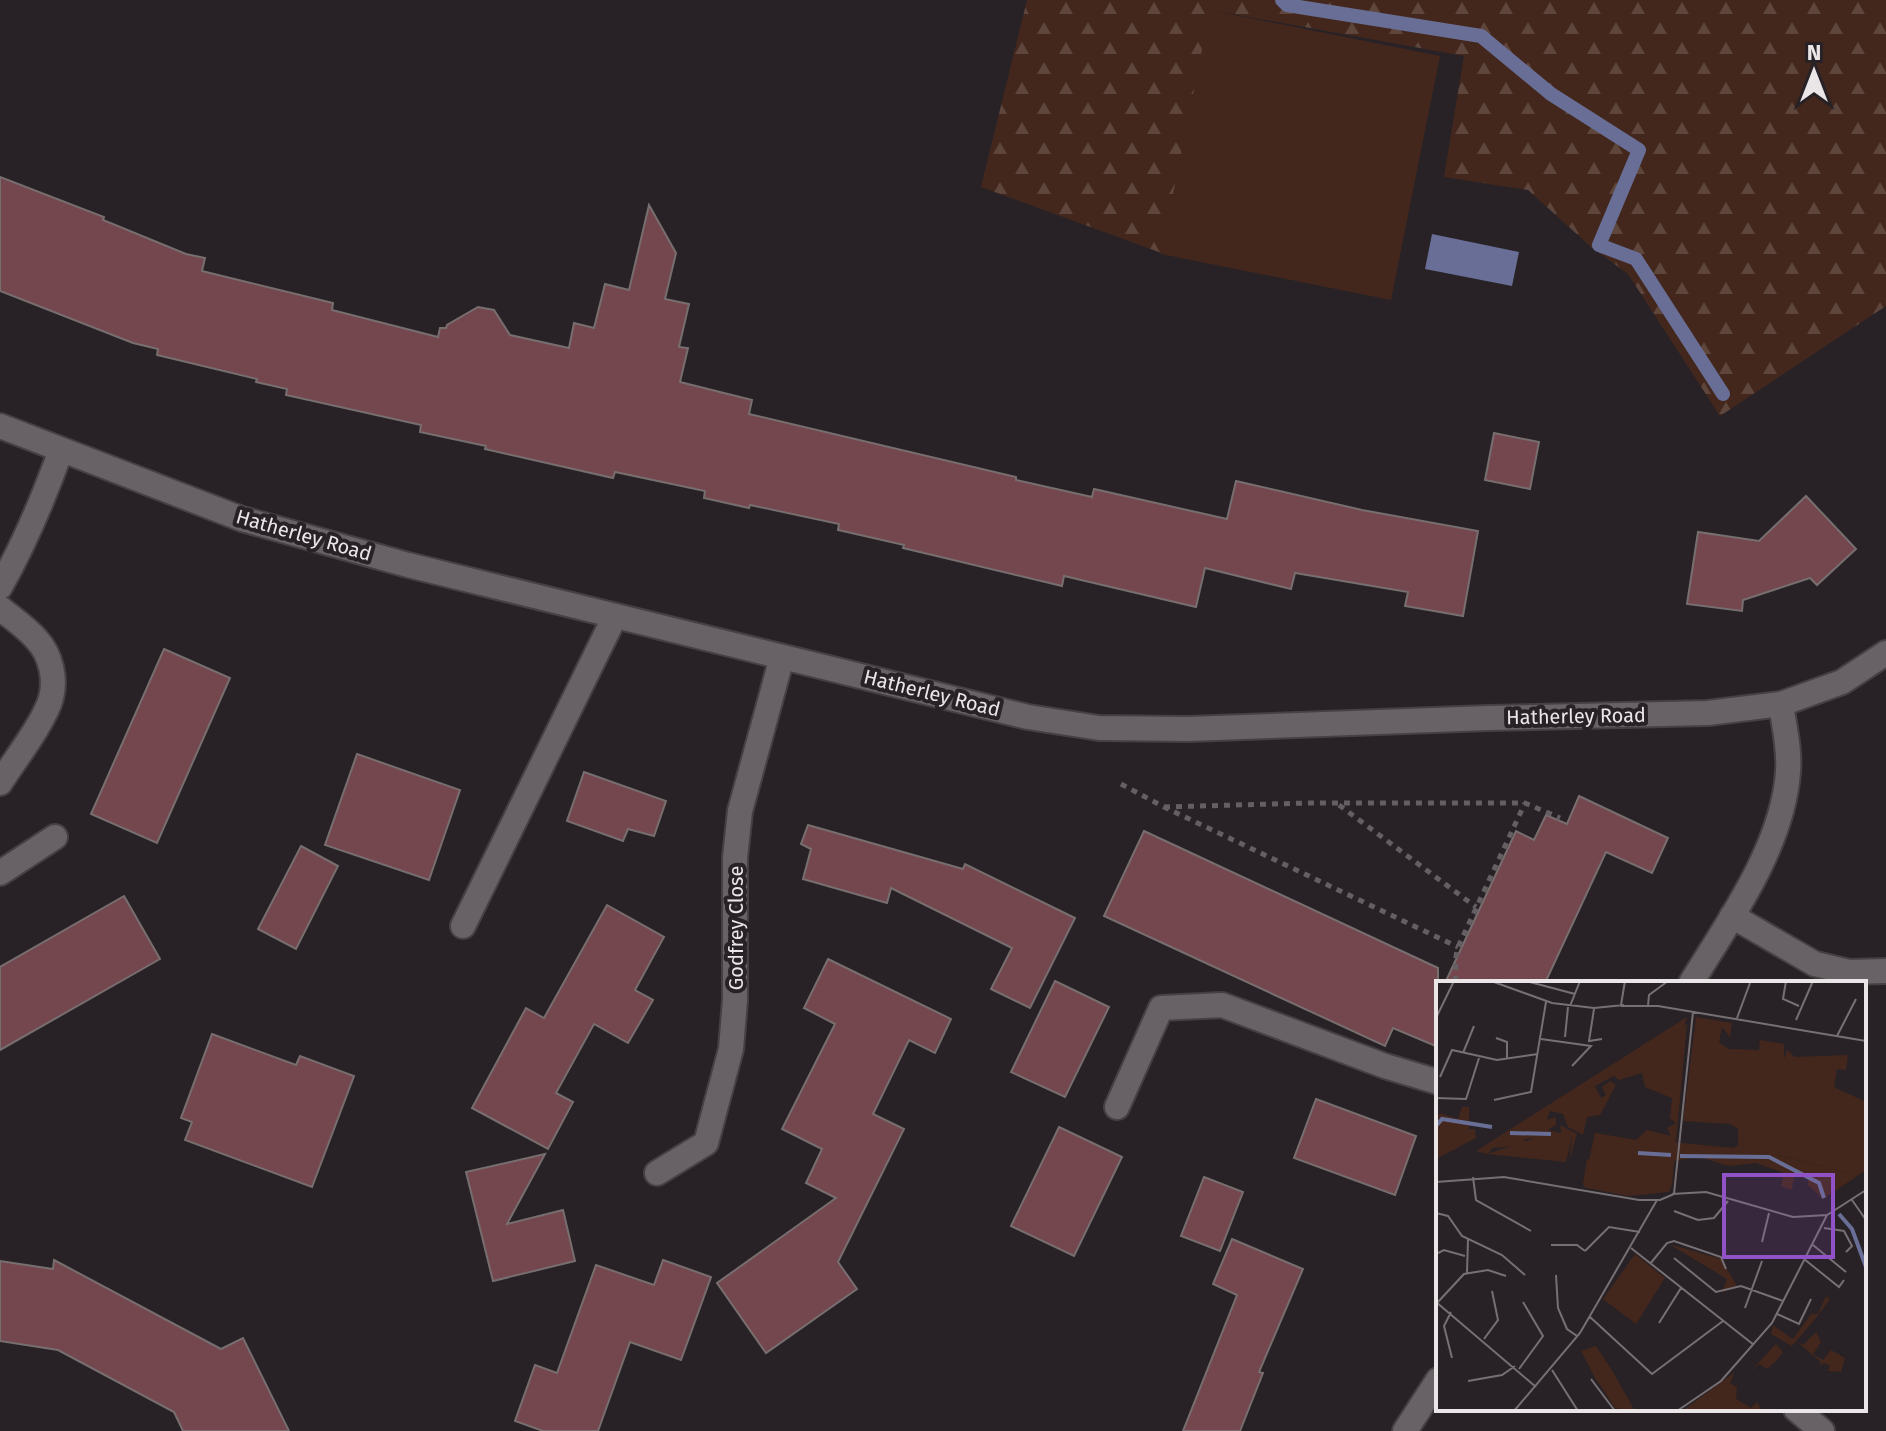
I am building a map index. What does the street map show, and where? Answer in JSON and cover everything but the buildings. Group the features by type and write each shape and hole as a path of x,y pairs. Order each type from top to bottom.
{"street":[{"name":"Hatherley Road","path":"0,426 242,519 408,565 1028,717 1099,728 1188,729 1708,713 1781,704 1842,682 1886,653"},
{"path":"0,587 42,502 61,450"},
{"path":"0,608 37,639 50,661 53,679 51,698 43,716 0,783"},
{"path":"463,926 615,616"},
{"name":"Godfrey Close","path":"657,1173 706,1143 731,1049 735,1000 735,858 740,811 782,657"},
{"path":"1692,981 1732,916 1771,842 1785,799 1789,768 1781,704"},
{"path":"0,872 55,837"},
{"path":"1732,916 1815,964 1849,972 1886,971"},
{"path":"1117,1107 1161,1008 1222,1005 1385,1066 1436,1081"},
{"path":"1405,1431 1436,1383"},
{"path":"1798,1411 1822,1431"}],"path":[{"path":"1121,784 1458,947"},
{"path":"1337,803 1476,907"},
{"path":"1164,807 1525,803 1560,818"},
{"path":"1455,981 1458,947 1525,803"}],"green space":[{"path":"1027,0 1886,0 1886,306 1720,416 1628,274 1590,246 1528,190 1444,177 1464,56 1210,10 1167,255 981,187"},
{"path":"1210,10 1440,56 1391,300 1161,254"}],"water":[{"path":"1432,234 1519,252 1512,286 1425,269"}],"waterway":[{"path":"1282,0 1287,5 1481,36 1551,94 1639,150 1599,245 1636,259 1723,394"}]}
